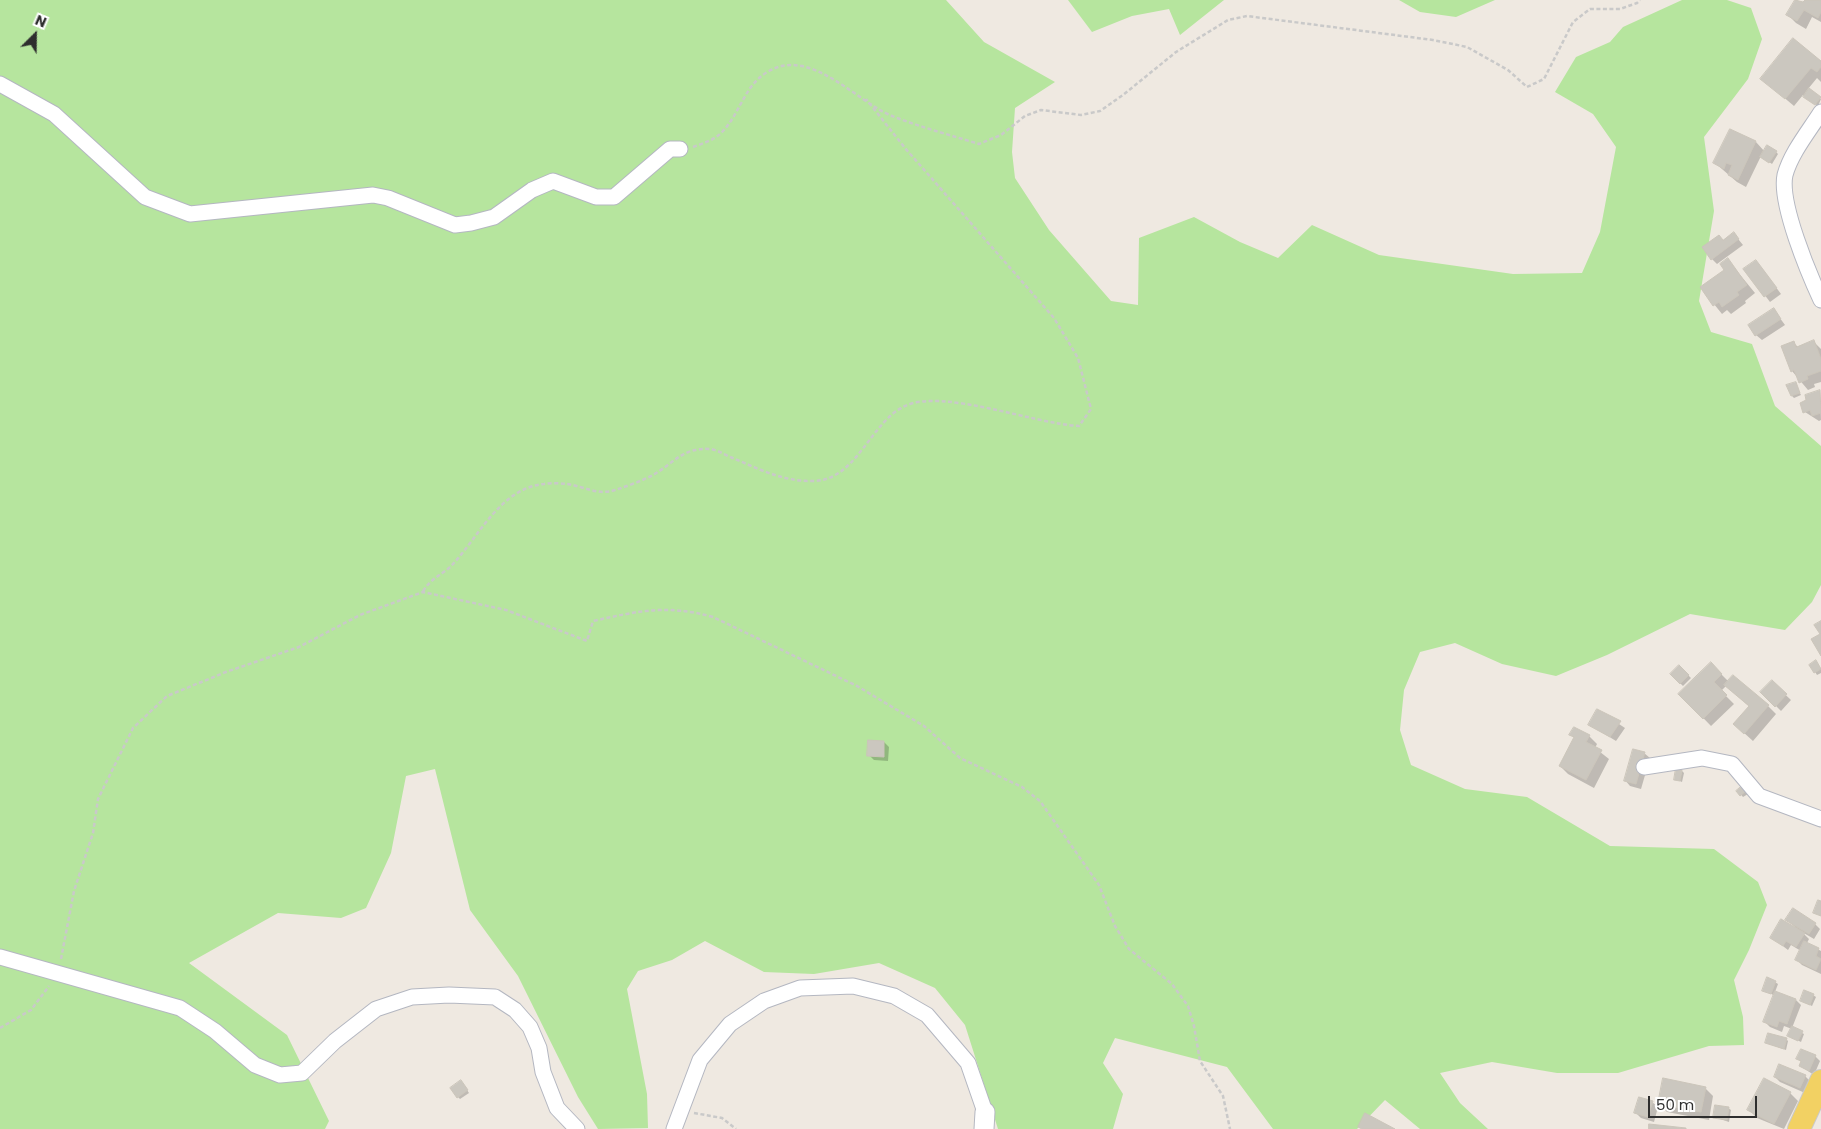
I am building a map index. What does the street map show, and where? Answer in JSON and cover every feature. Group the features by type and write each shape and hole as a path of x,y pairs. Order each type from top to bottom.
{"main road":[{"path":"1799,1129 1821,1081"}],"street":[{"path":"0,84 54,114 92,146 145,197 190,214 373,196 388,198 455,224 471,223 494,217 532,190 552,181 596,197 614,197 670,149 680,149"},
{"path":"1821,112 1790,163 1785,177 1787,198 1801,256 1821,300"},
{"path":"1644,767 1702,758 1732,764 1759,796 1821,819"},
{"path":"0,957 180,1008 215,1031 255,1065 280,1075 302,1073 335,1041 376,1009 412,997 449,995 495,997 515,1010 530,1027 539,1048 543,1072 557,1108 577,1129"},
{"path":"674,1129 700,1060 730,1024 764,1001 800,988 853,986 894,996 927,1015 968,1063 984,1120"}],"path":[{"path":"680,149 691,148 710,141 724,130 746,92 758,79 770,70 785,66 806,67 838,81 890,115 979,144 1001,135 1025,116 1041,110 1081,114 1100,111 1176,52 1228,20 1247,16 1433,40 1467,47 1508,70 1527,87 1544,79 1573,22 1590,8 1620,9 1637,3 1640,0"},
{"path":"422,592 431,579 449,569 468,549 495,513 513,495 542,484 566,484 596,492 612,491 653,475 678,456 695,450 712,449 780,478 815,481 848,466 891,415 905,405 933,400 1007,411 1022,416 1079,426 1091,409 1078,358 1054,318 905,148 866,99"},
{"path":"0,1028 31,1010 59,973 74,891 93,833 98,799 134,728 167,696 226,672 299,647 360,615 422,592 506,610 587,641 593,621 639,611 668,608 713,617 857,686 924,726 960,758 1022,787 1040,801 1099,885 1115,926 1129,949 1172,984 1188,1006 1194,1026 1200,1061 1223,1096 1230,1129"},
{"path":"680,1111 722,1118 736,1129"}],"green space":[{"path":"0,0 946,0 984,42 1055,82 1015,108 1012,152 1015,178 1049,230 1111,301 1138,305 1139,238 1194,217 1240,242 1278,258 1312,225 1379,255 1513,274 1582,273 1600,232 1616,147 1593,114 1555,92 1576,57 1610,42 1623,27 1682,0 1727,0 1751,8 1762,39 1748,79 1704,137 1714,211 1699,301 1711,332 1752,344 1775,406 1821,446 1821,585 1812,602 1785,630 1690,614 1607,655 1556,676 1502,664 1455,643 1420,652 1404,690 1400,730 1411,765 1465,789 1527,797 1610,846 1714,849 1758,882 1767,905 1749,950 1734,980 1743,1017 1744,1045 1709,1046 1618,1073 1557,1073 1492,1062 1440,1073 1460,1103 1488,1129 1420,1129 1385,1100 1357,1129 1273,1129 1227,1067 1115,1038 1103,1063 1123,1094 1113,1129 998,1129 965,1025 935,988 879,963 814,974 764,972 705,941 672,960 638,971 627,989 647,1094 648,1128 598,1129 578,1097 518,976 470,910 435,769 406,776 391,853 366,908 341,918 278,913 189,963 287,1035 329,1121 325,1129 0,1129"},
{"path":"1068,0 1224,0 1180,35 1169,9 1132,16 1092,32"},
{"path":"1399,0 1495,0 1456,17 1420,12"}],"building":[{"path":"1795,0 1803,2 1805,0 1821,0 1821,12 1818,18 1804,10 1797,21 1786,15"},
{"path":"1793,38 1821,61 1821,67 1817,72 1811,68 1785,99 1760,79"},
{"path":"1809,88 1821,97 1815,105 1803,97"},
{"path":"1730,129 1756,141 1738,180 1728,175 1732,165 1726,163 1724,169 1713,163"},
{"path":"1767,145 1777,151 1769,163 1760,157"},
{"path":"1734,232 1739,239 1711,260 1702,247 1719,235 1723,240"},
{"path":"1728,258 1747,285 1737,292 1739,295 1722,307 1719,302 1713,306 1700,287 1724,270 1720,264"},
{"path":"1756,260 1777,288 1764,297 1743,269"},
{"path":"1774,308 1781,319 1755,336 1748,325"},
{"path":"1814,340 1821,359 1821,371 1807,376 1808,379 1799,383 1794,370 1791,372 1781,346 1794,341 1796,347"},
{"path":"1796,382 1800,393 1791,396 1786,385"},
{"path":"1820,390 1821,413 1812,416 1810,410 1803,413 1800,403 1806,400 1805,395"},
{"path":"1821,621 1821,656 1811,639 1820,634 1814,625"},
{"path":"1816,660 1821,669 1814,673 1809,665"},
{"path":"1711,662 1722,674 1714,682 1727,695 1703,719 1678,694"},
{"path":"1679,665 1689,675 1680,684 1670,674"},
{"path":"1733,675 1769,705 1744,734 1733,724 1749,706 1724,685"},
{"path":"1772,680 1787,694 1775,707 1760,692"},
{"path":"1597,709 1621,721 1610,737 1588,725"},
{"path":"1574,727 1590,735 1586,742 1602,750 1586,780 1559,766 1574,737 1569,735"},
{"path":"868,740 884,741 884,757 867,756"},
{"path":"1633,749 1645,752 1636,784 1624,781"},
{"path":"1676,768 1682,770 1680,781 1674,780"},
{"path":"1742,786 1746,791 1740,796 1736,791"},
{"path":"1818,900 1821,901 1821,916 1813,913"},
{"path":"1793,908 1816,923 1809,934 1785,920"},
{"path":"1781,919 1805,933 1796,947 1786,941 1783,946 1770,938"},
{"path":"1804,941 1819,948 1816,956 1821,959 1816,970 1795,960"},
{"path":"1767,977 1776,981 1771,994 1762,991"},
{"path":"1804,990 1814,994 1810,1005 1800,1001"},
{"path":"1775,991 1796,999 1787,1024 1779,1021 1777,1027 1763,1022"},
{"path":"1792,1026 1803,1031 1798,1041 1787,1036"},
{"path":"1768,1033 1787,1038 1784,1049 1765,1043"},
{"path":"1801,1049 1816,1055 1809,1071 1799,1066 1801,1061 1796,1059"},
{"path":"1779,1064 1806,1075 1800,1088 1774,1077"},
{"path":"1663,1078 1706,1087 1701,1112 1658,1104"},
{"path":"1764,1078 1791,1092 1774,1124 1747,1110"},
{"path":"461,1080 468,1090 457,1098 450,1088"},
{"path":"1639,1097 1653,1101 1648,1117 1634,1113"},
{"path":"1715,1105 1729,1107 1727,1120 1713,1118"},
{"path":"1365,1113 1395,1129 1362,1129 1358,1127"},
{"path":"1649,1124 1686,1128 1686,1129 1649,1129"}]}
